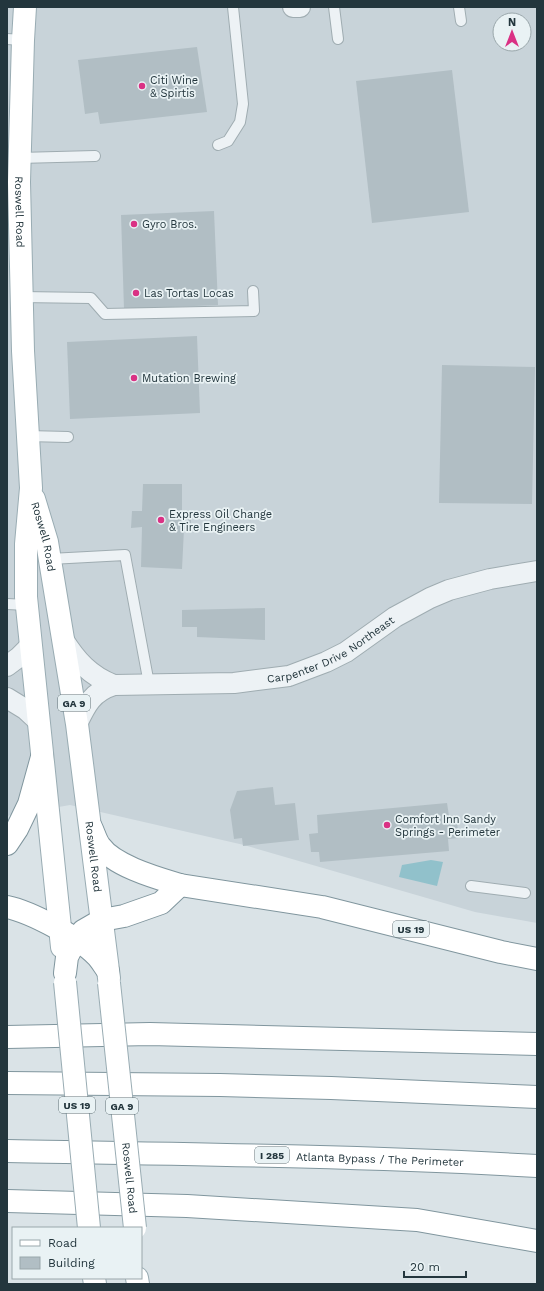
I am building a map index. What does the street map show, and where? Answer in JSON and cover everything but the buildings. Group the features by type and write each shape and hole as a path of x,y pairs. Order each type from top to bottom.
{"main road":[{"name":"Roswell Road","path":"25,7 15,39 20,158 19,303 31,488 26,544 17,605 32,644 42,757 68,935"},
{"name":"Roswell Road","path":"31,488 47,542 77,724 102,920 135,1227"},
{"path":"7,844 17,829 29,804 42,757"},
{"path":"91,827 100,847 118,862 180,885"},
{"name":"US 19","path":"89,1227 65,977 68,935 83,931 102,920 124,916 161,903 180,885 322,907 501,952 537,959"},
{"path":"7,907 21,910 68,935 96,956 108,977"},
{"path":"7,1037 150,1034 537,1044"},
{"path":"7,1083 331,1088 537,1097"},
{"name":"Atlanta Bypass / The Perimeter","path":"7,1151 328,1156 438,1160 537,1166"},
{"path":"7,1201 187,1206 417,1220 537,1241"}],"street":[{"path":"293,7 300,7"},
{"name":"Carpenter Drive Northeast","path":"77,724 88,702 94,695 104,688 114,685 234,683 289,676 326,662 346,652 395,618 430,598 449,590 490,580 537,572"},
{"name":"Carpenter Drive Northeast","path":"63,639 83,666 102,680 114,685"},
{"path":"7,666 32,644"},
{"path":"7,698 25,709 39,722"}],"lane":[{"path":"218,145 228,141 240,122 243,104 233,7"},
{"path":"334,7 338,39"},
{"path":"459,7 461,21"},
{"path":"20,158 94,156"},
{"path":"19,303 91,298 105,314 254,311 253,291"},
{"path":"27,436 68,437"},
{"path":"50,559 125,555 149,684"},
{"path":"470,886 525,894"}],"shaded area":[{"path":"7,7 537,7 537,923 475,912 244,845 70,805 7,816"}],"water":[{"path":"431,860 443,862 437,886 399,877 402,865"}],"place":[{"name":"Citi Wine & Spirtis","path":"142,86"},
{"name":"Gyro Bros.","path":"134,224"},
{"name":"Las Tortas Locas","path":"136,293"},
{"name":"Mutation Brewing","path":"134,378"},
{"name":"Express Oil Change & Tire Engineers","path":"161,520"},
{"name":"Comfort Inn Sandy Springs - Perimeter","path":"387,825"}]}
